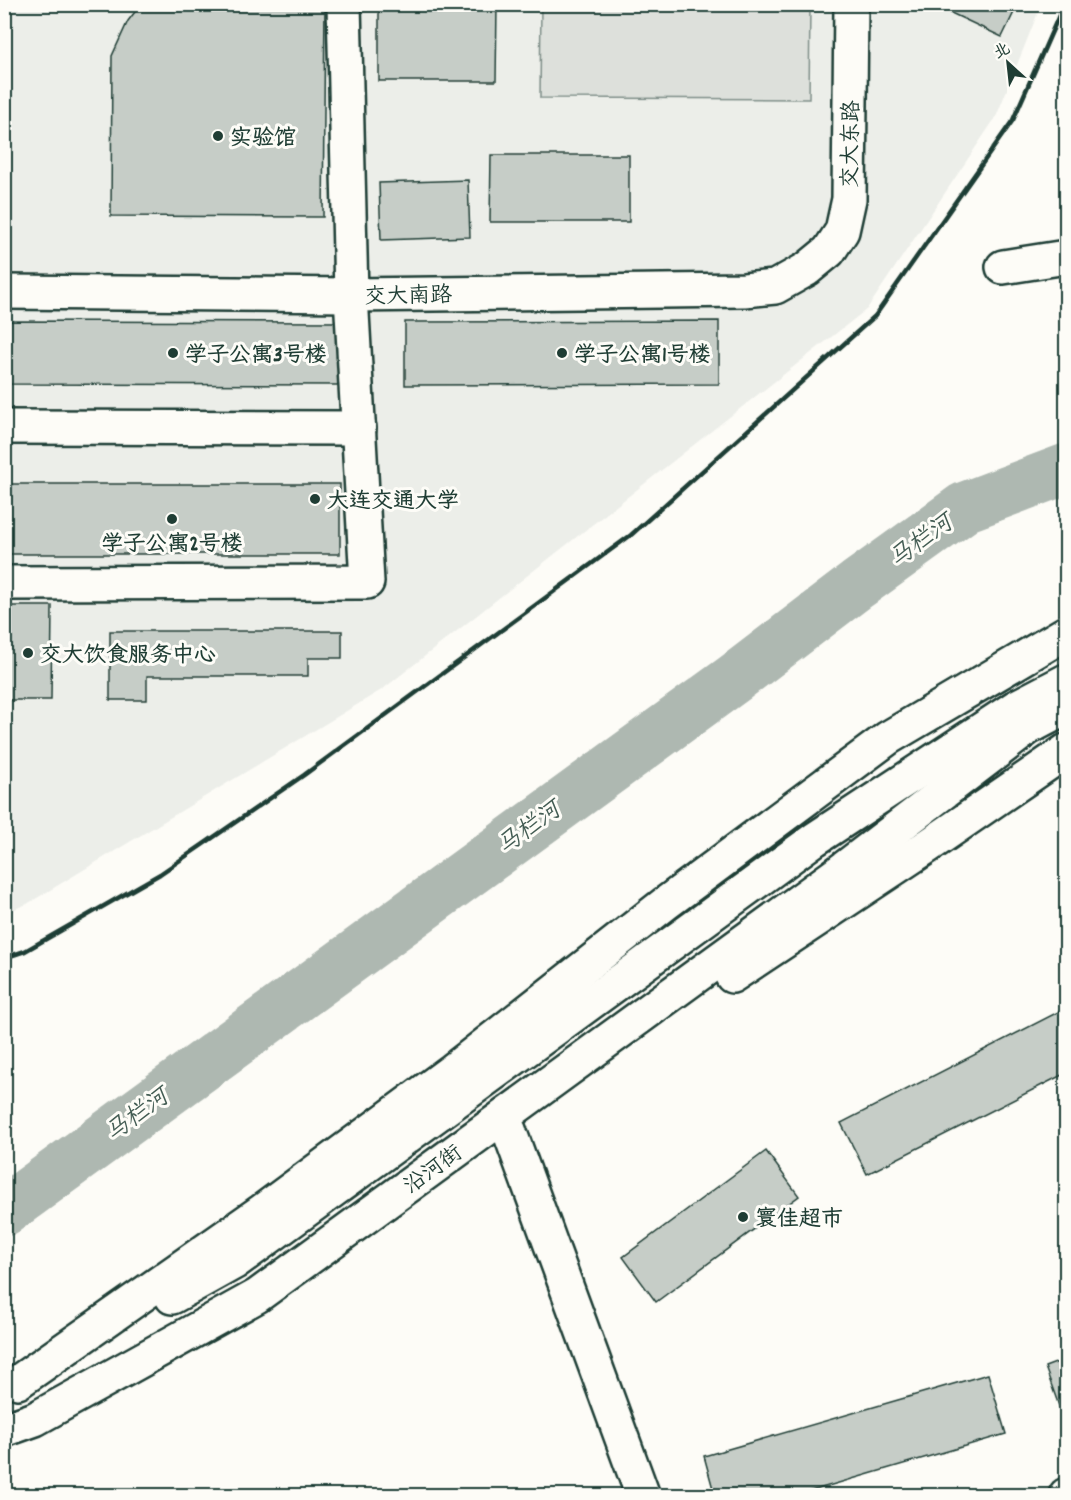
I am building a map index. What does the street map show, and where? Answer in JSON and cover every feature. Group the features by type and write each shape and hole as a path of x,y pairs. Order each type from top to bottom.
{"main road":[{"path":"4,583 367,582 351,295 344,4"},
{"name":"交大东路","path":"807,269 829,251 842,231 849,199 851,4"},
{"path":"1003,267 1066,257"},
{"name":"交大南路","path":"4,292 351,295 744,290 776,287 807,269"},
{"path":"4,427 359,428"},
{"path":"11,1385 262,1211 405,1106 666,903 888,738 1066,633"},
{"name":"沿河街","path":"11,1385 235,1262 815,839 1016,707 1066,681"},
{"name":"沿河街","path":"4,1430 35,1419 257,1296 839,872 1028,728 1066,708"},
{"path":"297,1267 414,1195 727,979 928,846 1066,751"},
{"path":"509,1130 643,1496"}],"shaded area":[{"name":"大连交通大学","path":"5,5 1041,5 996,117 867,309 383,689 27,904 5,913"},
{"path":"541,5 810,5 809,99 540,98"}],"building":[{"name":"实验馆","path":"141,4 325,4 323,217 111,216 112,56 128,21"},
{"path":"379,4 497,4 496,81 379,81"},
{"path":"932,4 1018,4 1002,37"},
{"path":"491,155 629,155 629,222 490,222"},
{"path":"468,180 470,237 381,240 379,183"},
{"name":"学子公寓3号楼","path":"4,321 343,322 342,385 4,384"},
{"name":"学子公寓1号楼","path":"719,321 719,384 405,385 405,322"},
{"name":"学子公寓2号楼","path":"4,484 340,484 340,554 4,554"},
{"name":"交大饮食服务中心","path":"4,606 52,606 51,700 4,700"},
{"path":"110,631 342,631 342,658 308,658 308,676 147,676 147,700 110,700"},
{"path":"1066,1008 1066,1073 867,1174 841,1123"},
{"path":"766,1151 799,1196 656,1302 623,1257"},
{"path":"1066,1359 1066,1419 1064,1420 1045,1367"},
{"path":"988,1374 1006,1434 794,1496 715,1496 704,1456"}],"waterway":[{"name":"马栏河","path":"4,1211 735,678 857,585 965,507 1066,469"}],"railway":[{"path":"4,958 25,951 160,874 304,775 631,535 875,316 1013,120 1064,4"}],"place":[{"name":"实验馆","path":"218,136"},
{"name":"学子公寓3号楼","path":"173,353"},
{"name":"学子公寓1号楼","path":"562,353"},
{"name":"大连交通大学","path":"315,499"},
{"name":"学子公寓2号楼","path":"172,519"},
{"name":"交大饮食服务中心","path":"28,653"},
{"name":"寰佳超市","path":"743,1217"}]}
